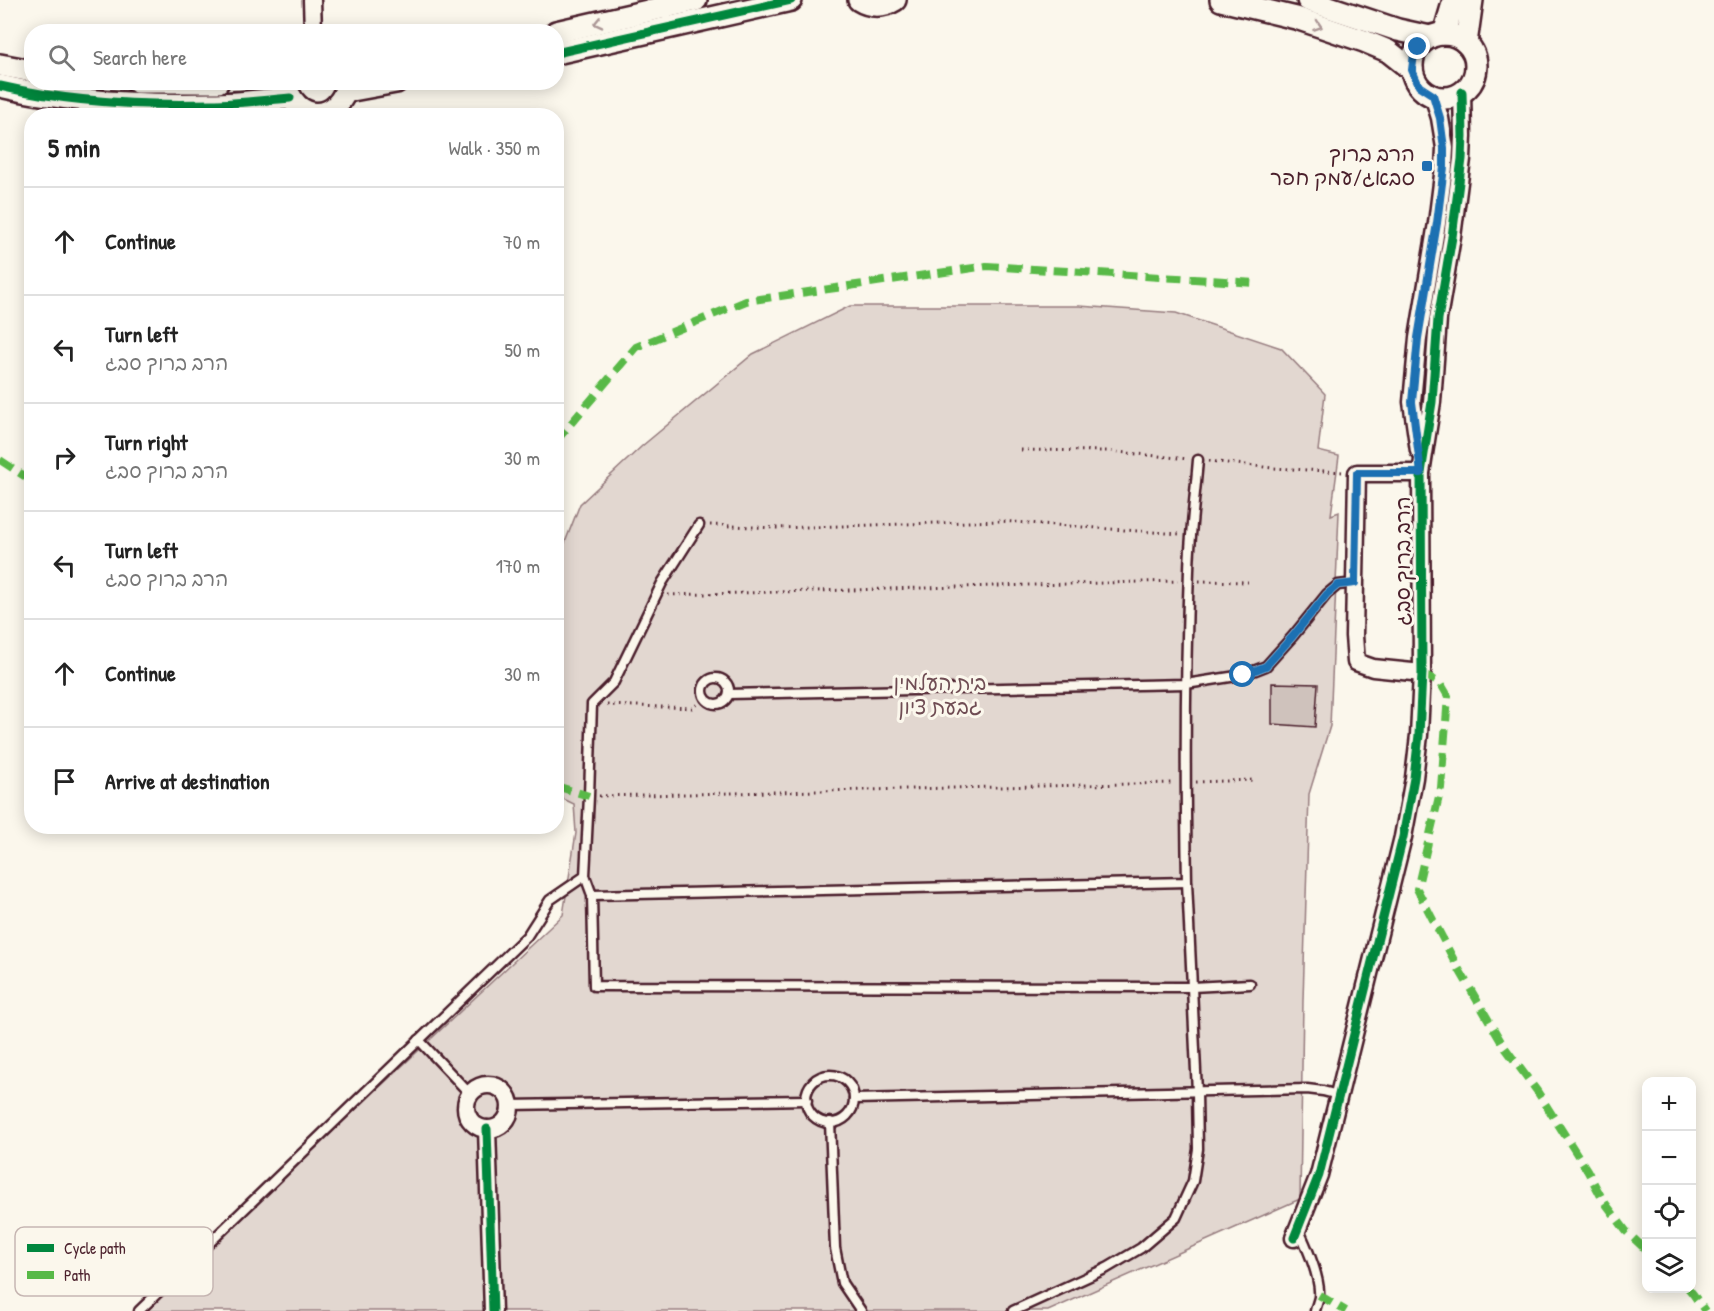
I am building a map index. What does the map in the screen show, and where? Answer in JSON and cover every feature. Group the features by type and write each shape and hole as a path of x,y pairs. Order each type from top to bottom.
{"street":[{"path":"312,0 314,24"},
{"path":"564,30 696,0"},
{"path":"564,51 791,0"},
{"path":"859,0 865,4 877,6 890,4 895,0"},
{"path":"1221,0 1296,18 1388,51 1412,70 1419,86 1433,95 1448,97 1462,92 1471,83 1476,67 1472,51 1460,39 1398,30 1308,0"},
{"path":"1412,70 1414,54 1418,47 1437,36 1454,0"},
{"path":"1466,44 1472,0"},
{"path":"0,65 24,70"},
{"path":"0,86 74,99 145,104 213,104 288,90 295,105 300,108"},
{"path":"334,108 339,105 347,90"},
{"name":"הרב ברוך סבג","path":"1421,473 1432,402 1438,319 1462,159 1462,92"},
{"name":"הרב ברוך סבג","path":"1421,473 1357,473 1354,636 1356,662 1373,668 1422,673 1421,473 1412,402 1418,338 1444,167 1440,118 1433,95"},
{"path":"1296,1233 1319,1175 1403,837 1411,798 1419,735 1422,673"},
{"path":"482,1085 496,1086 504,1091 510,1105 508,1116 501,1125 487,1129 478,1127 472,1122 465,1107 470,1094 482,1085"},
{"path":"487,1129 493,1311"}],"lane":[{"path":"1013,1311 1107,1268 1141,1248 1176,1218 1193,1181 1198,1149 1187,882 1185,684 1189,581 1198,460"},
{"path":"699,525 656,596 614,682 592,704 585,876 592,895 594,986 1192,987 1250,984"},
{"path":"729,694 1185,684 1243,675 1266,666 1327,594 1338,585 1355,583"},
{"path":"709,679 722,679 729,689 724,702 715,705 704,698 702,694 704,685 709,679"},
{"path":"213,1239 527,936 550,900 585,876"},
{"path":"592,895 1187,882"},
{"path":"419,1040 470,1094"},
{"path":"822,1076 837,1076 850,1084 854,1099 847,1116 836,1122 830,1122 817,1118 808,1107 807,1092 822,1076"},
{"path":"854,1099 1308,1089 1338,1095"},
{"path":"510,1105 807,1100"},
{"path":"830,1122 835,1248 842,1282 861,1311"},
{"path":"1296,1233 1308,1251 1315,1274 1319,1295 1315,1311"},
{"path":"139,1311 154,1296"}],"path":[{"path":"699,525 776,528 1000,522 1192,535"},
{"path":"656,596 1189,581 1248,582"},
{"path":"592,704 693,708 704,698"},
{"path":"589,796 1254,780"}],"green space":[{"name":"בית העלמין גבעת ציון","path":"850,306 1079,306 1176,313 1281,348 1325,394 1318,451 1339,456 1331,515 1339,512 1330,726 1309,794 1300,1199 1048,1311 141,1311 157,1296 213,1296 213,1243 563,915 576,833 574,804 564,799 564,545 580,504 642,446 753,354"}],"building":[{"path":"1272,683 1318,684 1315,727 1272,724"}],"marked path":[{"path":"564,432 636,347 746,301 987,266 1256,283"},
{"path":"0,460 24,476"},
{"path":"1422,673 1441,684 1448,696 1441,788 1417,889 1457,966 1503,1045 1537,1091 1587,1170 1603,1200 1626,1231 1642,1246"},
{"path":"564,788 589,796"},
{"path":"1692,1293 1705,1311"},
{"path":"1319,1295 1346,1311"}],"cycle path":[{"path":"564,51 791,0"},
{"path":"0,86 52,96 132,103 222,104 290,98"},
{"path":"1294,1238 1319,1175 1403,837 1414,778 1422,673 1421,473 1432,402 1438,319 1462,159 1462,92"},
{"path":"487,1129 493,1311"}],"place":[{"name":"הרב ברוך סבאג/עמק חפר","path":"1427,166"}],"route":[{"path":"1243,675 1266,666 1327,594 1338,585 1355,583 1357,473 1421,473 1412,402 1418,338 1437,223 1444,148 1440,118 1433,95 1425,92 1419,86 1412,70 1414,54 1418,47"}]}
